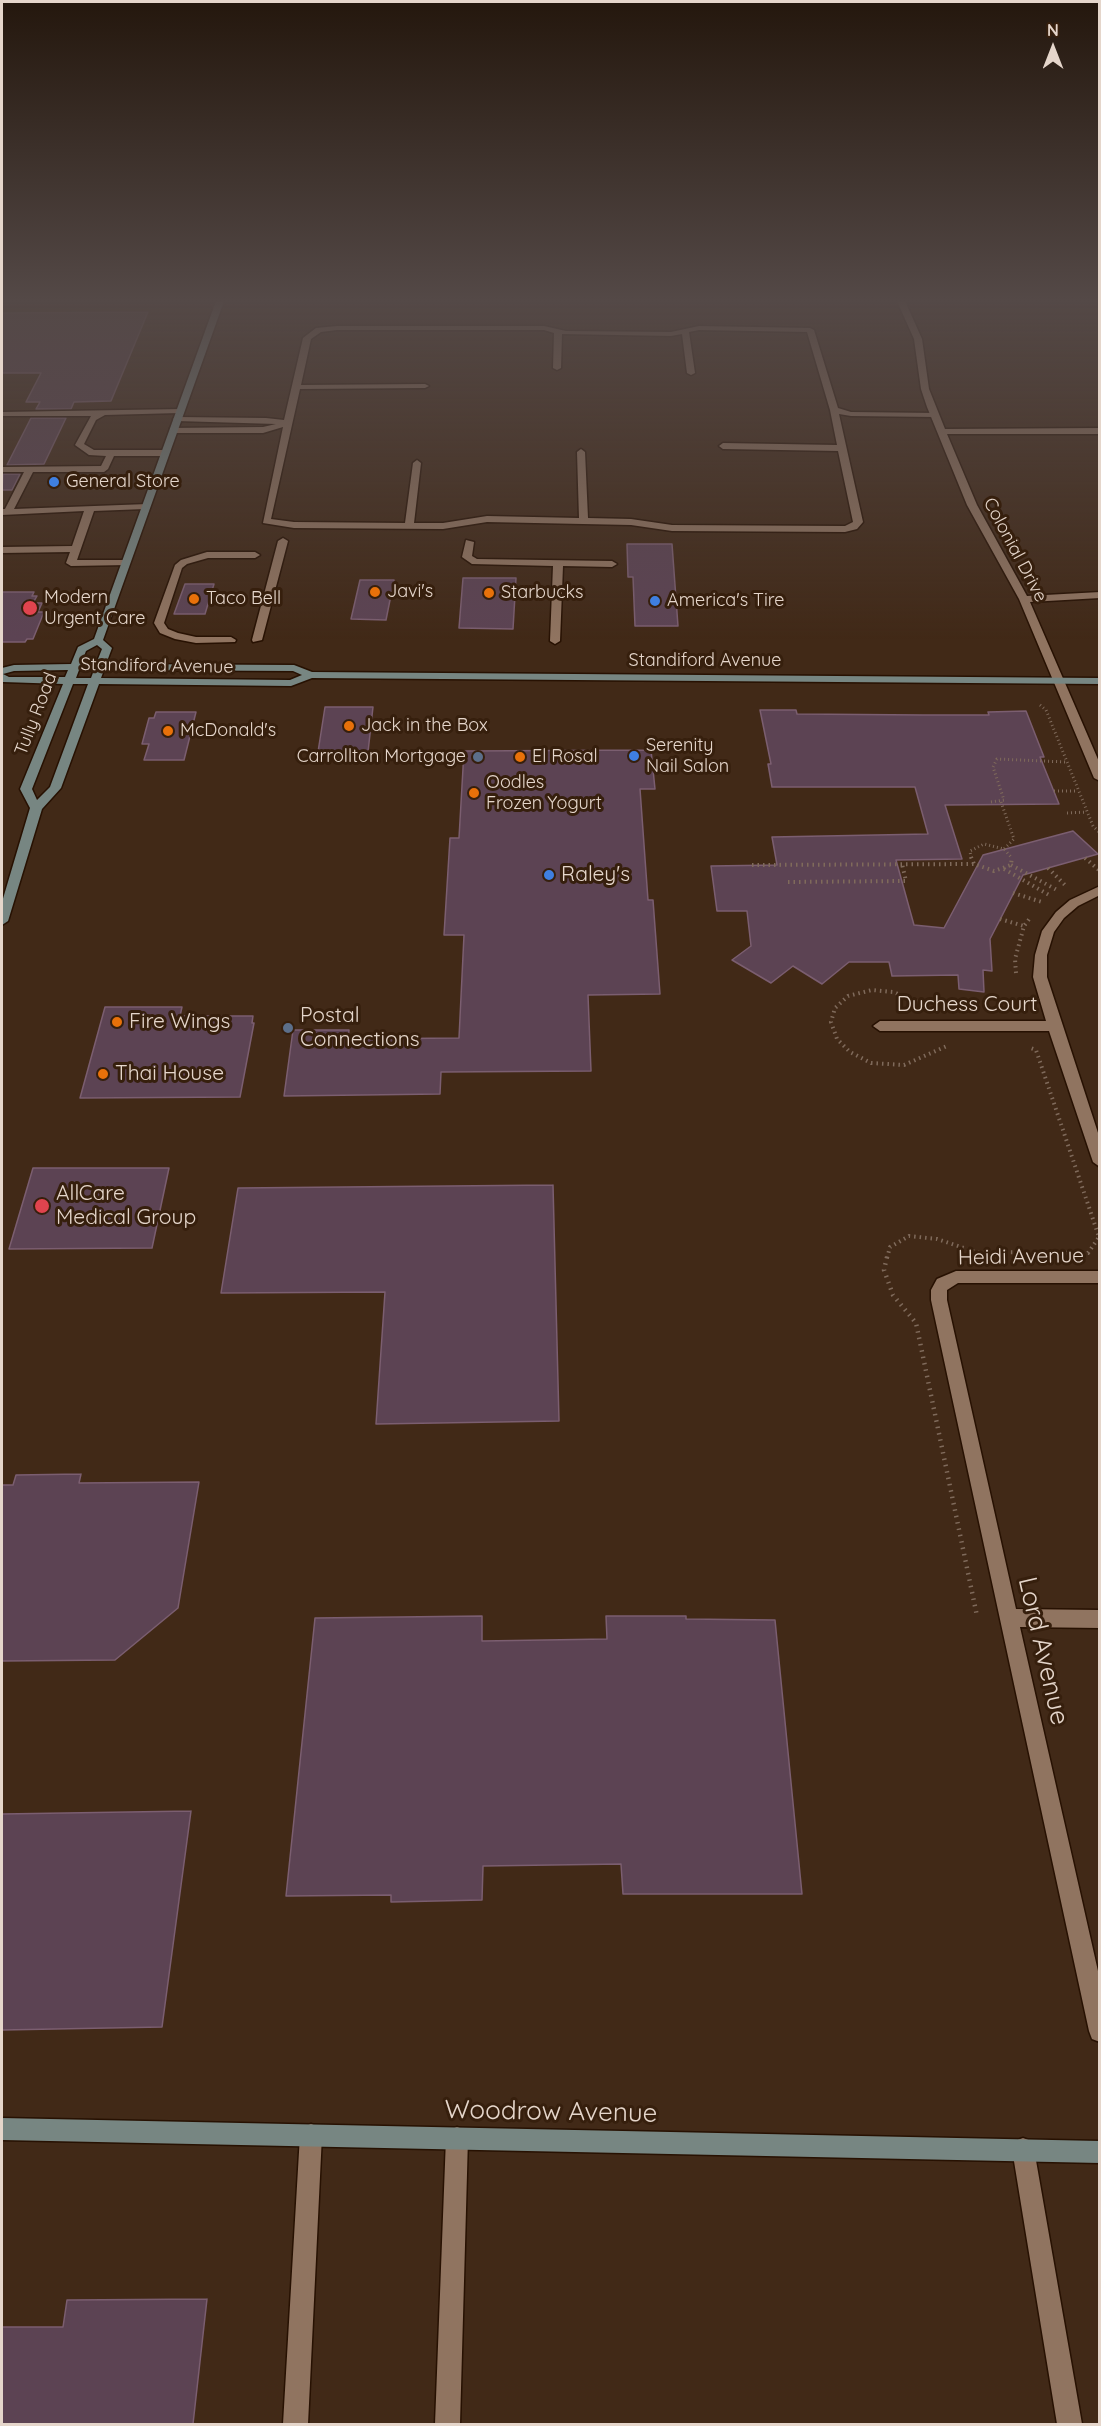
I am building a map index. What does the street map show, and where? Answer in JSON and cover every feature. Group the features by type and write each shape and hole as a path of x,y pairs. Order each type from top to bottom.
{"main road":[{"name":"Tully Road","path":"36,808 27,789 83,647 98,641 178,415"},
{"name":"Tully Road","path":"2,921 36,808 55,788 98,667 107,648 98,641"},
{"name":"Standiford Avenue","path":"2,671 14,668 74,667 294,668 311,675 1100,681"},
{"name":"Standiford Avenue","path":"2,677 7,680 68,682 291,683 311,675"},
{"name":"Woodrow Avenue","path":"2,2129 1100,2152"}],"street":[{"path":"101,414 93,418 79,445 92,453 165,453"},
{"path":"149,414 288,423"},
{"path":"290,414 266,521 294,525 443,526 487,519 631,522 672,528 854,527 858,522 835,414"},
{"path":"869,414 934,415"},
{"name":"Colonial Drive","path":"934,415 972,505 1024,599 1100,778"},
{"path":"172,430 263,430 288,423"},
{"path":"942,432 1100,431"},
{"path":"723,446 842,448"},
{"path":"581,452 584,520"},
{"path":"2,469 104,469 111,453"},
{"path":"409,526 417,463"},
{"path":"5,512 30,469"},
{"path":"5,512 145,506"},
{"path":"90,508 71,563 125,563"},
{"path":"257,640 283,541"},
{"path":"469,542 467,557 475,562 612,564"},
{"path":"2,550 76,549"},
{"path":"231,640 196,640 174,636 164,631 159,623 178,567 184,562 207,555 255,555"},
{"path":"555,641 558,563"},
{"path":"1024,599 1100,596"},
{"path":"1100,890 1074,903 1060,915 1048,931 1041,955 1040,977 1053,1026 1100,1162"},
{"name":"Duchess Court","path":"880,1026 1053,1026"},
{"name":"Heidi Avenue","path":"944,1283 951,1278 970,1275 1100,1276"},
{"name":"Lord Avenue","path":"944,1283 939,1290 939,1300 1100,2031"},
{"path":"1008,1618 1100,1619"},
{"path":"295,2424 311,2135"},
{"path":"447,2424 457,2138"},
{"path":"1023,2149 1070,2424"}],"path":[{"path":"1040,705 1046,710 1093,826 1100,833"},
{"path":"1004,849 1014,839 1001,802 1004,800 993,766 997,759 1066,762"},
{"path":"1054,791 1077,791"},
{"path":"991,802 1001,802"},
{"path":"1067,813 1087,812"},
{"path":"991,844 1004,849 1012,856 1011,865 1004,869 987,870 970,860 970,851 978,845 991,844"},
{"path":"1085,858 1100,872 1091,875"},
{"path":"789,882 906,881 902,864"},
{"path":"752,865 974,864"},
{"path":"1011,865 1057,890"},
{"path":"1048,868 1065,885"},
{"path":"1004,869 1049,895"},
{"path":"1017,978 1015,959 1024,926 1049,895 1074,882"},
{"path":"1013,893 1042,902"},
{"path":"1000,919 1024,926"},
{"path":"924,1005 893,992 872,990 848,996 835,1008 831,1022 837,1039 850,1052 871,1063 904,1065 950,1045"},
{"path":"976,1616 916,1323 893,1294 884,1270 890,1247 909,1236 937,1239 976,1252 1088,1253 1099,1237 1036,1050 1026,1047"}],"building":[{"path":"31,418 66,418 44,464 7,465"},
{"path":"3,474 20,474 12,490 2,490"},
{"name":"America's Tire","path":"627,544 672,544 678,626 635,626 633,577 628,577"},
{"name":"Starbucks","path":"463,578 516,578 513,629 459,628"},
{"name":"Javi's","path":"360,580 394,580 386,620 351,619"},
{"name":"Taco Bell","path":"185,584 214,584 205,614 174,614"},
{"path":"2,592 34,592 32,596 37,596 33,603 42,603 38,612 44,612 33,639 27,639 25,642 2,642"},
{"name":"Jack in the Box","path":"325,707 373,707 368,752 318,752"},
{"path":"760,710 796,710 797,714 923,715 989,715 988,712 1026,711 1044,757 1040,757 1059,804 945,805 962,859 896,860 914,925 944,928 983,855 1073,831 1098,854 1023,875 990,939 992,971 983,970 984,992 959,989 958,975 892,976 889,962 849,962 822,984 793,966 771,983 732,960 751,946 747,911 717,911 711,866 777,865 772,837 928,834 915,787 772,787 768,764 771,764"},
{"name":"McDonald's","path":"156,712 196,712 184,760 144,760 149,744 142,744 149,718 154,718"},
{"path":"651,750 655,789 640,789 648,900 653,900 660,994 588,995 591,1071 441,1072 440,1094 284,1096 293,1030 349,1030 348,1039 459,1038 464,935 444,935 450,838 459,838 464,751"},
{"path":"105,1007 182,1007 180,1016 253,1016 252,1023 254,1023 240,1097 80,1098"},
{"path":"33,1168 169,1168 152,1248 9,1249"},
{"path":"553,1185 559,1421 376,1424 385,1292 221,1293 238,1188"},
{"path":"81,1474 79,1483 199,1482 178,1608 115,1660 2,1661 2,1485 13,1485 16,1475"},
{"path":"482,1616 482,1641 607,1639 606,1616 686,1616 686,1619 775,1620 802,1894 623,1894 621,1864 483,1866 482,1900 391,1902 391,1895 286,1896 315,1618"},
{"path":"191,1811 162,2027 2,2030 2,1814"},
{"path":"207,2299 193,2424 2,2424 2,2327 63,2327 67,2300"}],"place":[{"name":"General Store","path":"54,482"},
{"name":"Javi's","path":"375,592"},
{"name":"Starbucks","path":"489,593"},
{"name":"Taco Bell","path":"194,599"},
{"name":"America's Tire","path":"655,601"},
{"name":"Modern Urgent Care","path":"30,608"},
{"name":"Jack in the Box","path":"349,726"},
{"name":"McDonald's","path":"168,731"},
{"name":"Serenity Nail Salon","path":"634,756"},
{"name":"Carrollton Mortgage","path":"478,757"},
{"name":"El Rosal","path":"520,757"},
{"name":"Oodles Frozen Yogurt","path":"474,793"},
{"name":"Raley's","path":"549,875"},
{"name":"Fire Wings","path":"117,1022"},
{"name":"Postal Connections","path":"288,1028"},
{"name":"Thai House","path":"103,1074"},
{"name":"AllCare Medical Group","path":"42,1206"}]}
